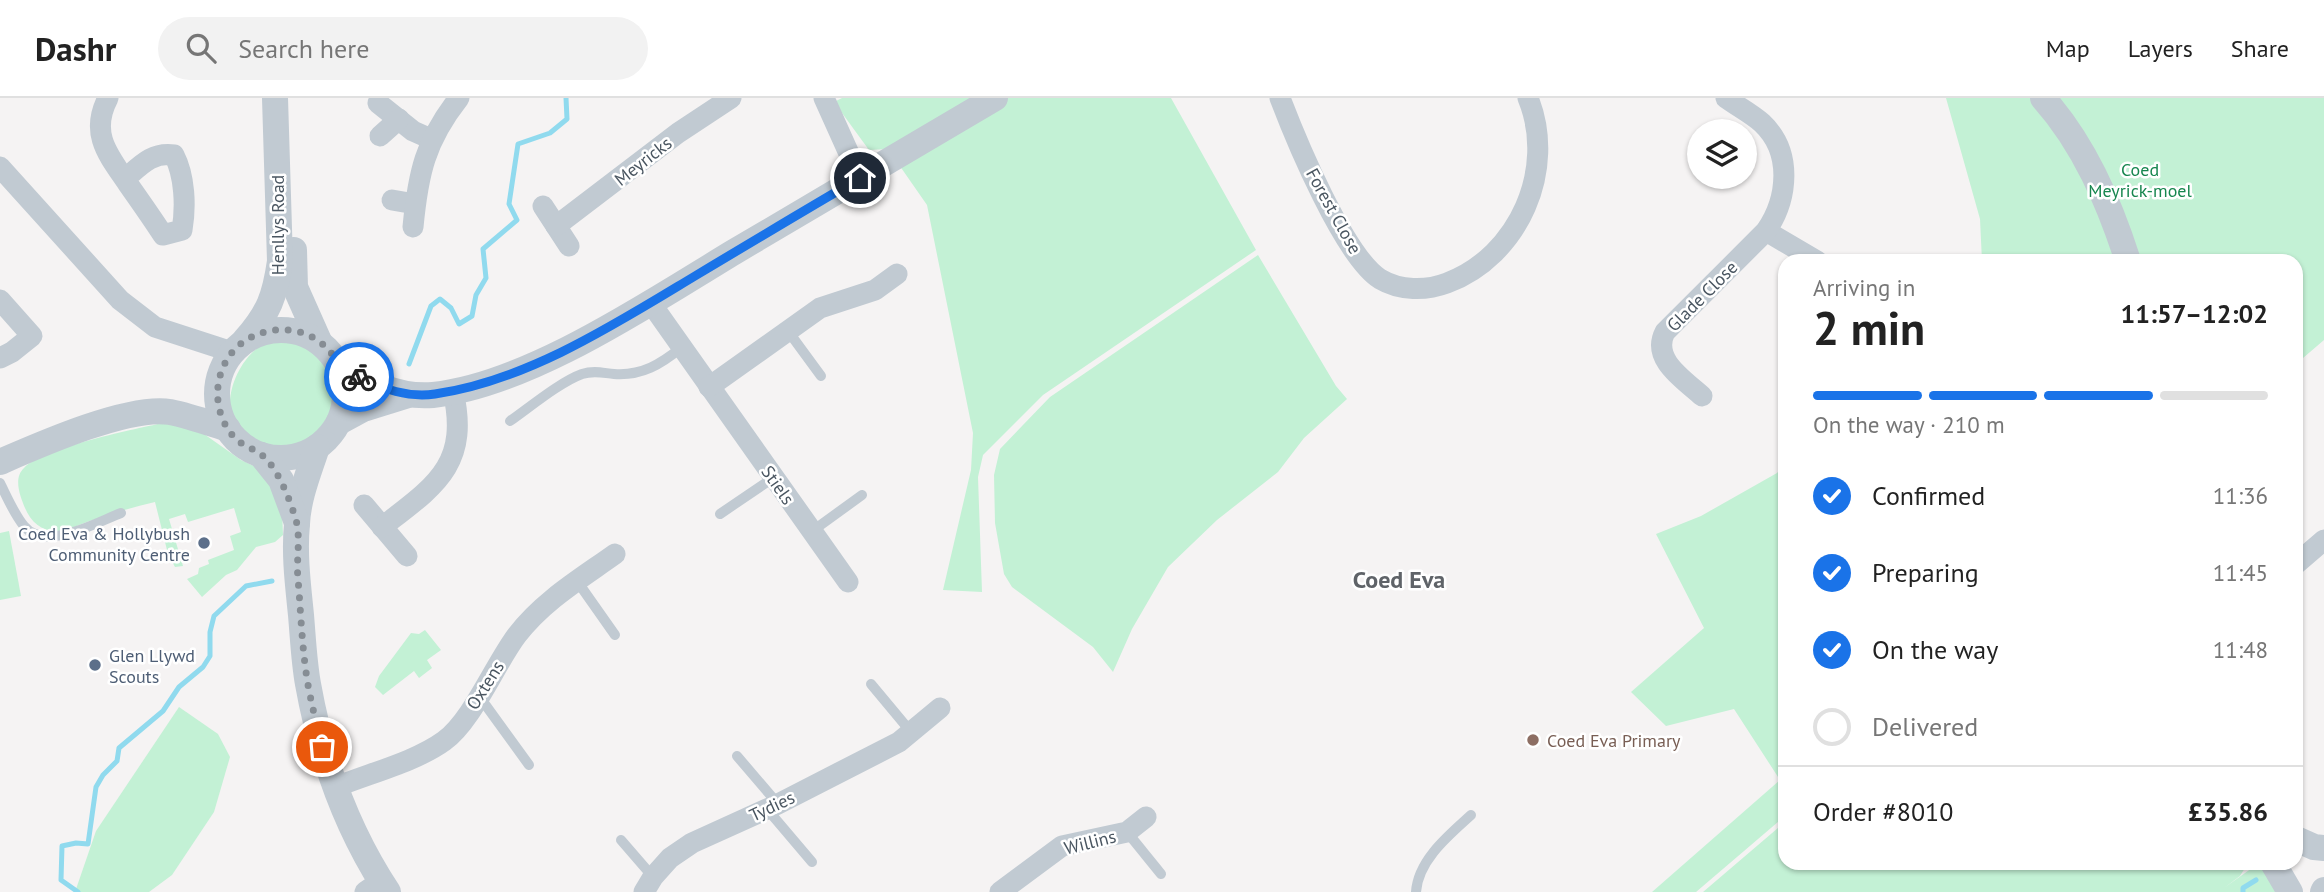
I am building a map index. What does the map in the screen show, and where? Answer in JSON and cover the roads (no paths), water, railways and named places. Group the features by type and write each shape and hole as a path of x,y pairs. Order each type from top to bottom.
{"street":[{"path":"108,98 102,108 102,142 110,159 125,179"},
{"name":"Henllys Road","path":"238,347 262,321 271,305 280,261 275,98"},
{"name":"Henllys Road","path":"289,98 295,287 318,341"},
{"path":"413,227 422,167 431,139 458,98"},
{"name":"Meyricks","path":"556,226 678,133 731,98"},
{"path":"824,98 860,178"},
{"path":"339,365 380,387 408,395 433,395 453,391 514,373 575,345 995,98"},
{"name":"Forest Close","path":"1280,98 1321,191 1366,268 1381,280 1414,289 1436,287 1458,279 1481,265 1496,253 1522,217 1536,174 1538,148 1537,123 1528,98"},
{"name":"Glade Close","path":"1702,396 1693,374 1668,363 1661,353 1660,342 1665,332 1766,231 1774,219 1785,183 1783,162 1775,140 1763,124 1726,98"},
{"path":"2043,98 2063,121 2101,187 2125,254"},
{"path":"374,101 413,131 431,139"},
{"path":"380,135 399,119"},
{"path":"0,167 120,300 155,327 238,347"},
{"path":"392,200 415,204"},
{"path":"543,206 569,246"},
{"path":"1766,231 1805,254"},
{"path":"709,387 820,309 875,290 897,274"},
{"path":"0,300 38,343 0,358"},
{"name":"Stiels","path":"650,302 848,582"},
{"path":"261,455 290,457 317,447 326,440 339,422 346,400 339,365 332,353 304,333 289,329 257,334 238,347 225,361 218,382 217,399 220,415 228,429 242,445 261,455 281,480 297,523"},
{"path":"168,412 198,397 218,382"},
{"path":"382,527 436,483 450,466 456,447 458,423 453,391"},
{"path":"339,422 363,409 408,395"},
{"path":"0,462 66,434 134,415 168,412 228,429"},
{"path":"317,447 306,479 297,523 297,571 308,683 322,747 378,888"},
{"path":"364,505 407,556"},
{"path":"2303,558 2324,540"},
{"name":"Oxtens","path":"336,787 427,751 445,740 459,727 512,642 539,608 615,554"},
{"name":"Tydies","path":"649,884 670,858 692,843 899,742 940,708"},
{"name":"Willins","path":"1000,892 1062,846 1127,832 1146,817"},
{"path":"2303,842 2324,848"},
{"path":"2277,870 2290,892"}],"lane":[{"path":"788,331 821,376"},
{"path":"510,421 582,374 599,371 615,374 637,373 652,369 682,347"},
{"path":"720,514 773,478"},
{"path":"0,483 24,527 34,535 47,538 63,535 121,513"},
{"path":"811,532 862,495"},
{"path":"577,581 615,635"},
{"path":"871,684 911,732"},
{"path":"479,696 529,765"},
{"path":"737,756 812,862"},
{"path":"1416,892 1417,881 1438,845 1471,815"},
{"path":"1127,832 1161,874"},
{"path":"621,840 649,884"}],"waterway":[{"path":"409,364 431,306 440,299 451,308 459,324 472,316 476,295 486,278 483,249 517,220 509,204 518,144 550,133 567,119 566,98"},
{"path":"78,892 61,880 62,846 88,844 96,787 117,761 119,748 163,711 179,687 203,667 210,656 210,632 214,616 246,586 272,581"},
{"path":"2243,892 2243,888 2256,880"}],"place":[{"name":"Coed Eva & Hollybush Community Centre","path":"204,543"},
{"name":"Glen Llywd Scouts","path":"95,665"},
{"name":"Coed Eva Primary","path":"1533,740"}],"district":[{"name":"Coed Eva","path":"1399,579"}],"park label":[{"name":"Coed Meyrick-moel","path":"2140,179"}]}
